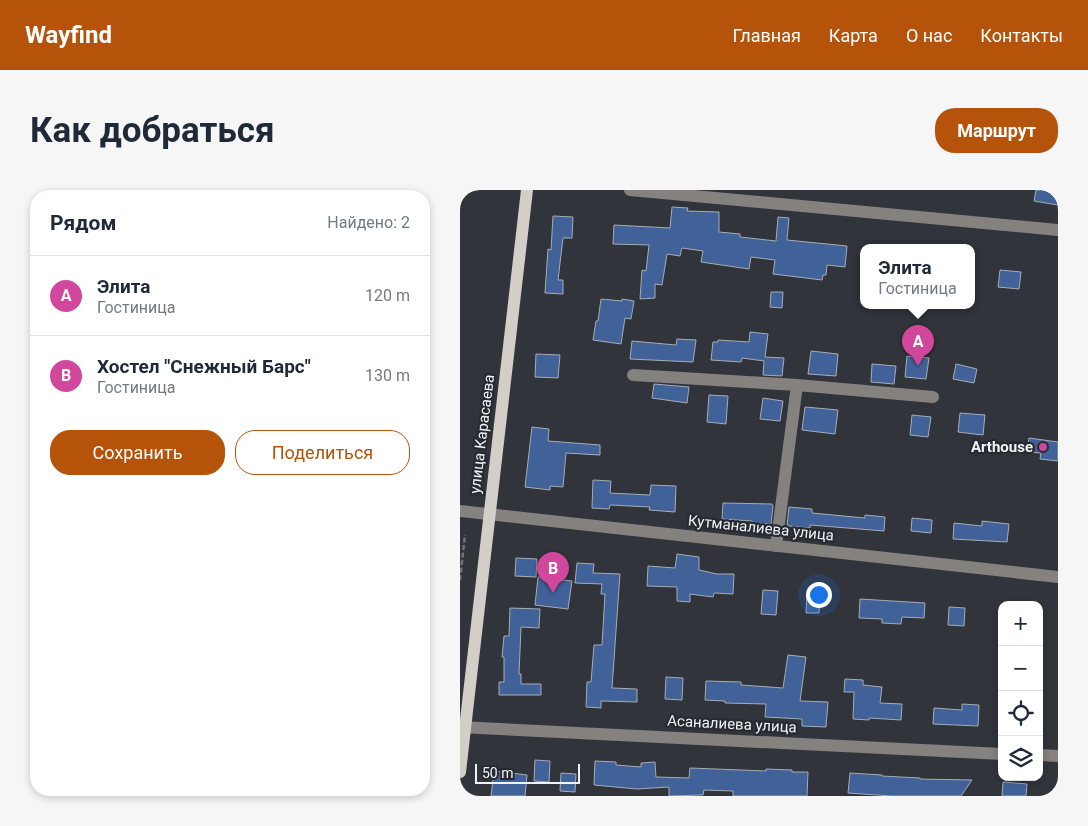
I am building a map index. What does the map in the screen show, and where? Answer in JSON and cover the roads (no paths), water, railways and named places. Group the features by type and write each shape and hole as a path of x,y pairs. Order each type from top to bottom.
{"main road":[{"name":"улица Карасаева","path":"460,772 462,727 527,190"}],"street":[{"path":"630,190 1058,230"},
{"path":"633,374 797,385 933,397"},
{"path":"776,546 797,385"},
{"name":"Кутманалиева улица","path":"460,511 1058,577"},
{"name":"Асаналиева улица","path":"462,727 998,754"},
{"path":"1043,756 1058,756"}],"place":[{"name":"Элита","path":"918,366"},
{"name":"Arthouse","path":"1043,447"},
{"name":"Хостел \"Снежный Барс\"","path":"553,593"}]}
